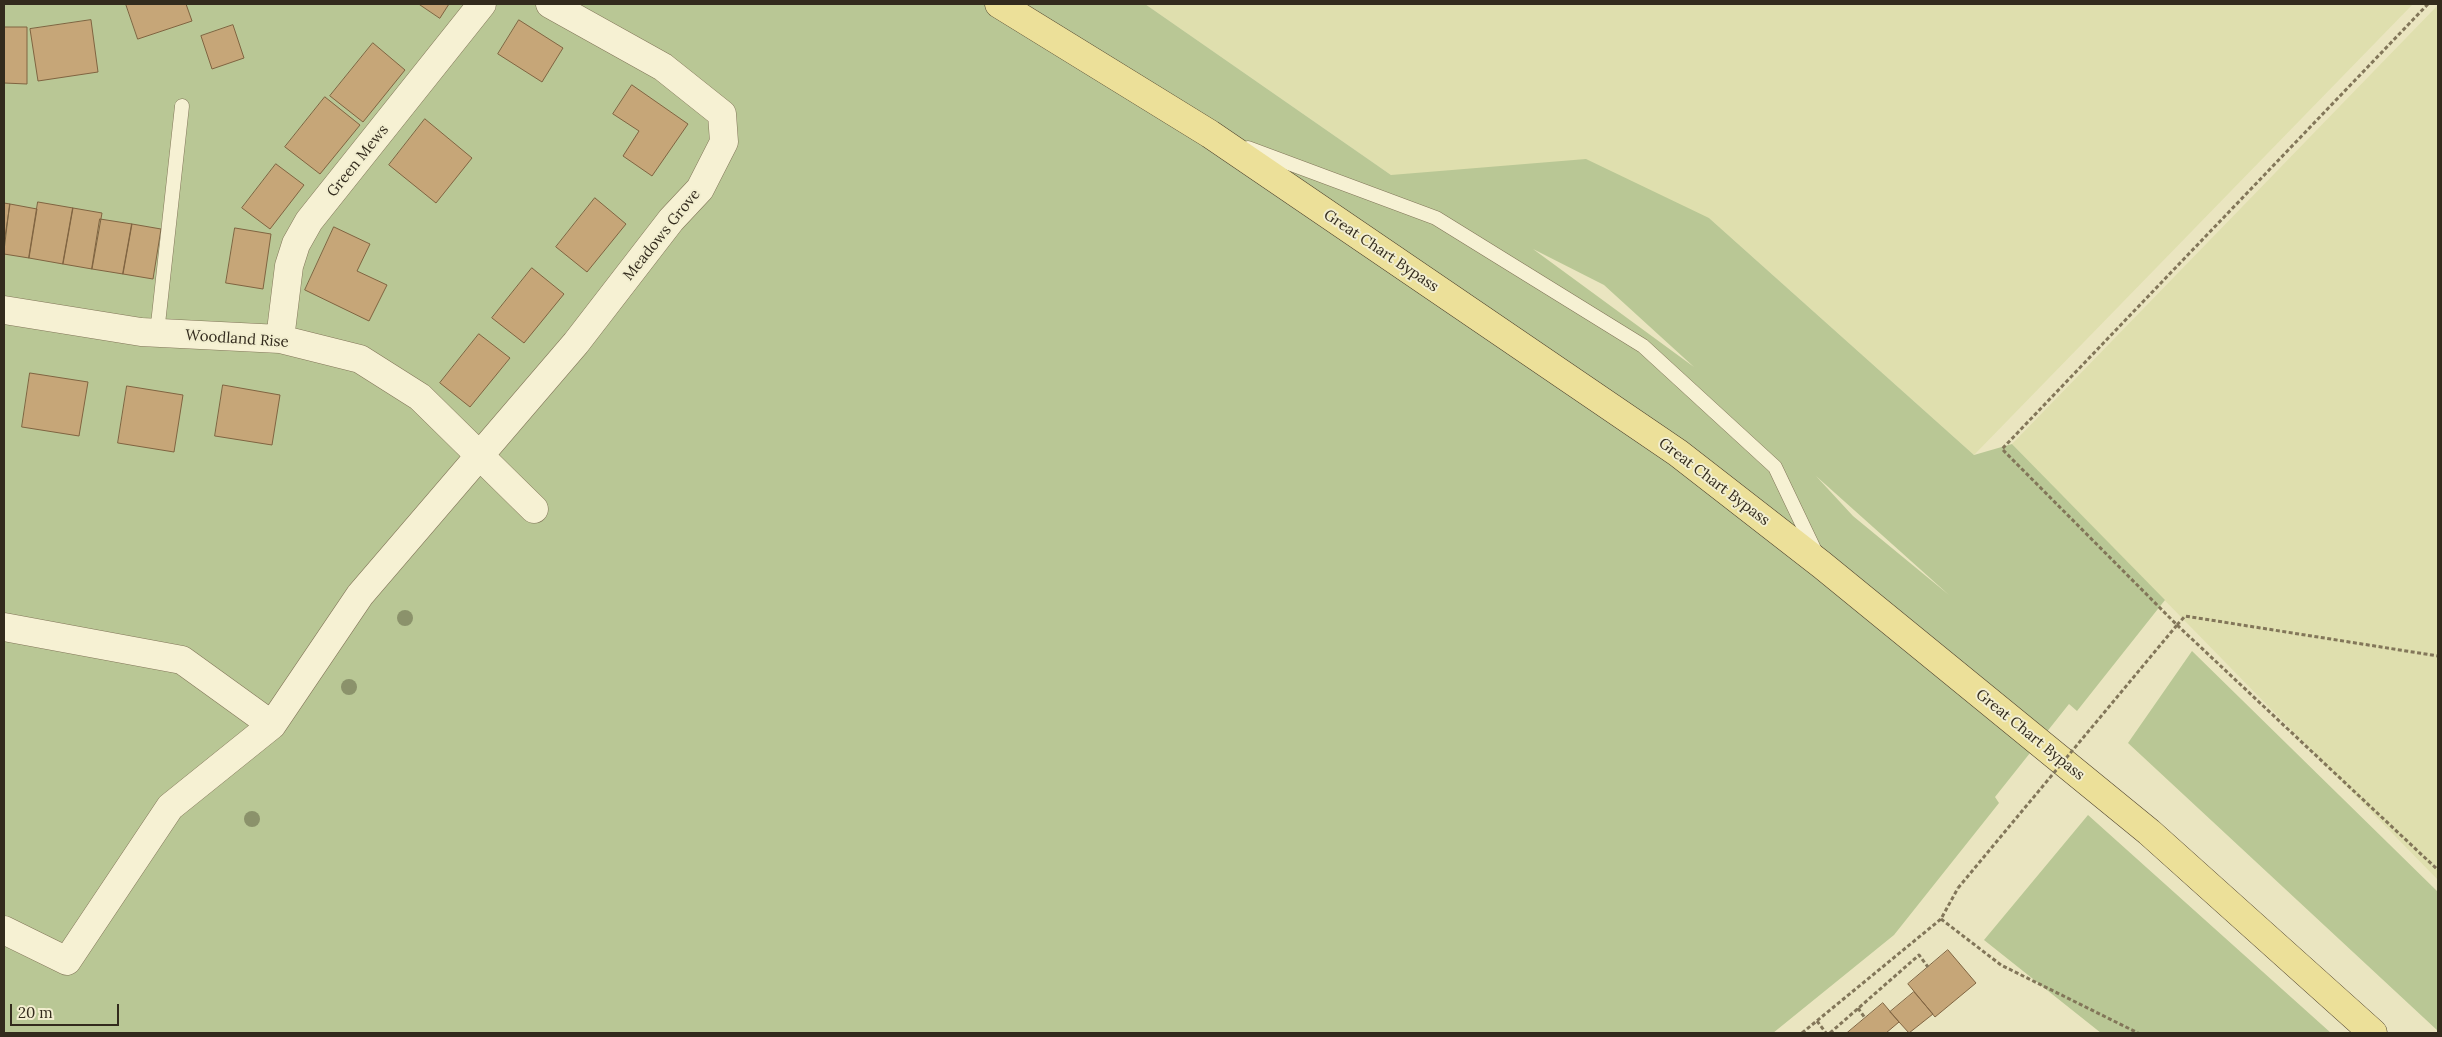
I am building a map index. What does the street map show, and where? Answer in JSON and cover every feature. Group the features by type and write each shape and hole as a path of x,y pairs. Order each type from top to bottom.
{"main road":[{"name":"Great Chart Bypass","path":"999,4 1210,134 1678,453 1822,564 2149,832 2374,1033"}],"street":[{"name":"Green Mews","path":"280,339 289,266 296,244 309,221 482,4"},
{"name":"Meadows Grove","path":"4,930 67,961 170,807 272,725 360,595 576,343 671,220 700,189 724,142 722,114 663,67 550,4"},
{"name":"Woodland Rise","path":"4,310 157,333 218,334 280,339 360,359 420,397 534,509"},
{"path":"4,627 182,660 272,725"}],"lane":[{"path":"157,333 182,106"},
{"path":"1210,134 1436,218 1644,346 1775,467 1822,564"}],"path":[{"path":"2428,4 2002,449 2177,625 2438,870"},
{"path":"1802,1033 1941,919 1958,888 2185,616 2438,656"},
{"path":"1941,919 2001,965 2138,1033"},
{"path":"1817,1021 1828,1033 1919,955 1928,967"},
{"path":"1858,1008 1865,1018"}],"green space":[{"path":"4,4 1145,4 1391,175 1586,159 1709,218 1974,455 2012,444 2165,600 2077,711 2069,704 1995,797 1999,803 1894,935 1773,1033 4,1033","holes":["1533,249 1604,285 1694,367","1816,476 1949,595 1853,516"]},
{"path":"1145,4 2413,4 1974,455 1709,218 1391,175"},
{"path":"2438,5 2438,880 2012,444"},
{"path":"2192,651 2438,892 2438,1031 2128,743"},
{"path":"2088,815 2331,1033 2101,1033 1984,940"}],"building":[{"path":"126,4 186,4 192,21 138,39"},
{"path":"419,4 449,4 440,18"},
{"path":"91,20 98,72 38,81 30,29"},
{"path":"519,20 563,48 542,82 498,54"},
{"path":"233,25 244,58 212,69 201,36"},
{"path":"4,27 27,27 27,84 4,83"},
{"path":"373,43 405,70 363,122 330,96"},
{"path":"632,85 688,124 652,176 623,156 639,131 613,114"},
{"path":"325,97 360,125 320,174 285,147"},
{"path":"425,119 472,158 436,203 389,165"},
{"path":"276,164 304,185 270,229 242,208"},
{"path":"595,198 626,224 587,272 556,247"},
{"path":"38,202 73,208 63,264 29,258"},
{"path":"4,203 10,204 4,243"},
{"path":"10,204 37,209 29,258 4,254"},
{"path":"73,208 102,213 92,269 63,264"},
{"path":"100,219 132,224 123,274 92,269"},
{"path":"132,224 161,229 153,279 123,274"},
{"path":"334,227 370,244 357,271 387,285 369,321 305,290"},
{"path":"235,228 271,234 263,289 226,283"},
{"path":"532,268 564,294 524,343 492,318"},
{"path":"479,334 510,358 470,407 440,383"},
{"path":"30,373 88,382 79,436 22,427"},
{"path":"223,385 280,395 272,445 215,436"},
{"path":"127,386 183,395 174,452 118,443"},
{"path":"1948,950 1976,983 1935,1017 1908,984"},
{"path":"1914,992 1933,1014 1909,1033 1890,1012"},
{"path":"1883,1003 1899,1022 1886,1033 1847,1033"}]}
